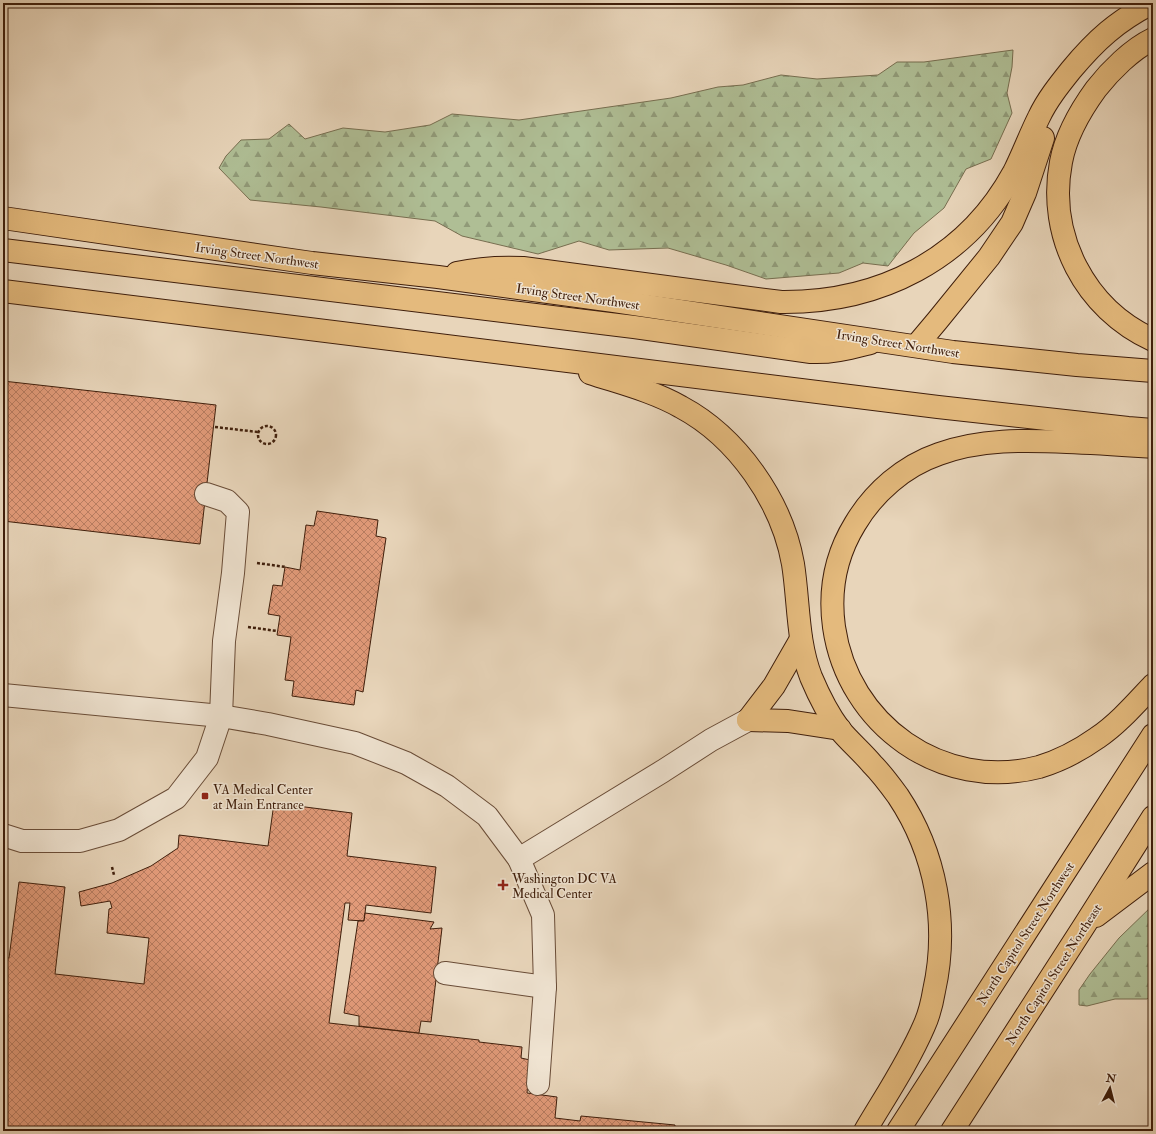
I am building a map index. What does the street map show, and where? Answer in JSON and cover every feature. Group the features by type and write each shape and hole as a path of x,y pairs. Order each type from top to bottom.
{"main road":[{"path":"438,278 474,270 507,267 523,268 760,300 787,302 837,298 872,289 907,275 924,266 941,256 970,232 1004,188 1016,167 1039,117 1058,86 1094,43 1108,30 1125,18 1152,3"},
{"path":"1153,39 1116,67 1086,102 1066,143 1061,161 1058,195 1062,230 1067,247 1082,278 1090,290 1112,314 1126,325 1153,340"},
{"path":"916,346 989,257 1012,223 1025,193 1049,121 1071,70"},
{"name":"Irving Street Northwest","path":"3,218 312,263 614,301 953,352 1153,371"},
{"path":"3,250 634,327 811,352 839,351 881,341"},
{"path":"3,291 946,408 1153,430"},
{"path":"543,358 647,392 680,406 716,431 746,462 768,495 784,529 793,562 804,659 812,679 830,714 840,729 886,779 908,812 925,850 939,905 941,926 939,967 931,1006 925,1024 905,1065 865,1131"},
{"path":"1153,448 1094,443 1023,441 966,446 946,451 926,459 900,474 877,494 859,517 851,530 839,559 832,602 837,646 847,673 864,703 897,738 911,748 924,755 966,769 997,772 1012,771 1041,766 1056,760 1083,747 1098,737 1128,711 1153,685"},
{"path":"748,720 774,686 801,639"},
{"path":"748,720 788,721 840,729"},
{"name":"North Capitol Street Northwest","path":"898,1131 1153,735"},
{"name":"North Capitol Street Northeast","path":"952,1131 1153,817"},
{"path":"1084,926 1153,873"}],"lane":[{"path":"3,835 22,841 80,841 119,830 176,798 207,758 221,716 224,641 233,573 238,512 227,501 206,494"},
{"path":"3,695 221,716 268,724 355,743 406,763 447,786 487,816 519,859 543,915 545,987 538,1084"},
{"path":"519,859 711,740 748,720"},
{"path":"445,973 545,987"}],"path":[{"path":"268,425 271,426 275,430 276,439 272,443 263,443 258,438 258,432 262,427 268,425"},
{"path":"214,427 258,432"},
{"path":"253,562 286,567"},
{"path":"245,627 277,631"},
{"path":"112,867 114,875"}],"green space":[{"path":"1013,50 1012,67 1007,93 1012,113 991,159 966,169 944,208 914,233 888,266 863,263 839,273 766,279 726,265 668,248 609,250 579,241 538,254 462,236 435,221 250,200 219,168 226,156 241,140 269,139 289,124 305,139 343,128 385,132 430,125 452,114 519,120 671,98 718,87 743,85 781,75 817,79 878,75 897,62 924,62"},
{"path":"1153,905 1153,995 1147,999 1115,999 1087,1006 1079,1005 1079,990 1090,974 1119,938"}],"building":[{"path":"3,381 216,405 200,544 3,521"},
{"path":"317,511 378,520 376,536 386,538 363,692 356,690 354,705 292,696 294,681 285,680 291,637 277,635 280,616 268,614 273,585 282,586 285,567 300,570 306,525 314,526"},
{"path":"274,803 352,813 347,856 436,867 431,913 366,905 364,921 348,920 350,903 345,903 329,1023 479,1040 479,1042 522,1047 521,1058 530,1060 527,1093 557,1097 555,1118 580,1121 581,1116 675,1125 675,1131 3,1131 3,958 9,958 19,882 65,887 55,974 144,984 149,938 107,933 109,909 112,908 110,901 81,906 79,892 112,883 151,866 178,848 179,835 268,846"},
{"path":"365,913 434,922 430,929 442,928 431,1022 421,1021 419,1033 359,1026 359,1016 344,1013 358,921 364,921"}],"place":[{"name":"VA Medical Center at Main Entrance","path":"205,796"},
{"name":"Washington DC VA Medical Center","path":"503,885"}]}
